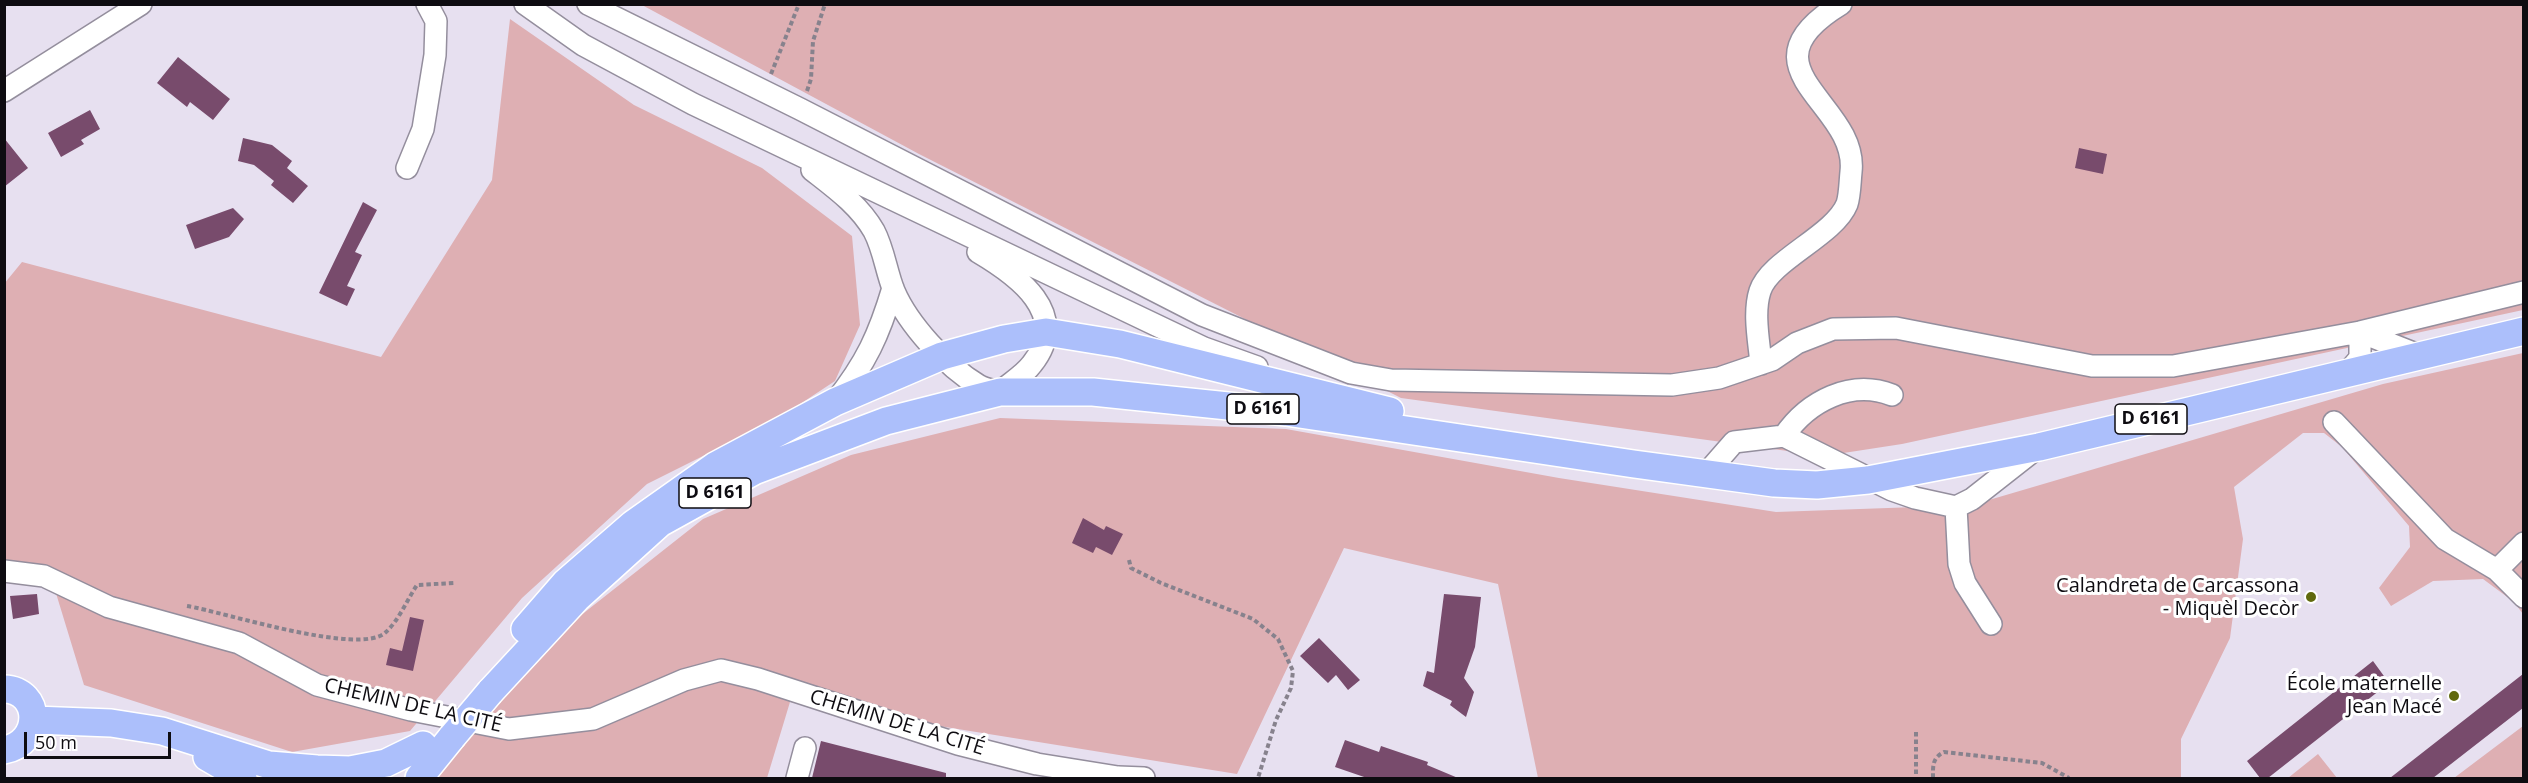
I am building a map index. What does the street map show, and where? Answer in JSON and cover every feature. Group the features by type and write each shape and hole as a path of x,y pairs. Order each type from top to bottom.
{"main road":[{"name":"D 6161","path":"397,778 481,691 577,598 660,523 754,471 886,421 1000,392 1094,392 1286,412 1706,474 1774,483 1817,485 1868,480 2039,447 2523,331"},
{"name":"D 6161","path":"481,691 565,583 633,524 715,466 835,402 942,356 1004,339 1046,332 1120,344 1524,446"},
{"path":"4,689 19,693 27,700 34,720 32,729 22,743 5,750"},
{"path":"34,720 111,723 162,731 269,765 317,769 350,770 386,763 437,737"},
{"path":"162,731 243,778"},
{"name":"D 6161","path":"419,778 437,737"}],"street":[{"path":"4,91 82,53 141,4"},
{"path":"407,168 423,129 435,55 436,21 427,4"},
{"path":"525,4 583,45 786,149 1204,348 1365,405"},
{"path":"588,4 800,109 1202,315 1351,373 1391,380 1672,385 1719,378 1761,364 1772,360 1797,343 1833,329 1896,328 2104,366 2173,366 2360,332 2523,292"},
{"path":"1761,364 1757,316 1760,289 1771,276 1835,220 1847,204 1852,168 1848,145 1800,70 1797,54 1804,33 1819,18 1841,4"},
{"path":"786,149 852,202 866,220 886,259 893,288 904,312 942,356 979,386 1000,392 1032,364 1044,343 1046,332 1042,308 1029,289 996,262 959,240 946,224"},
{"path":"835,402 854,378 880,332 893,288"},
{"path":"2360,332 2421,356"},
{"path":"2347,373 2360,358 2360,332"},
{"path":"1784,436 1795,420 1816,403 1847,390 1877,389 1892,395"},
{"path":"2334,422 2445,539 2497,570 2523,597"},
{"path":"1706,474 1734,442 1784,436 1868,480 1915,498 1956,507 1972,499 2039,447"},
{"path":"1956,507 1959,564 1965,583 1991,624"},
{"path":"2497,570 2523,543"},
{"name":"CHEMIN DE LA CITÉ","path":"4,571 44,576 110,607 240,643 317,685 411,710 509,729 593,719 684,680 721,670 958,744 1036,764 1118,777 1144,778"},
{"path":"797,778 806,748"}],"path":[{"path":"764,92 799,4"},
{"path":"800,109 811,79 813,41 825,4"},
{"path":"1129,560 1131,568 1161,583 1253,619 1278,639 1293,670 1291,688 1276,720 1258,778"},
{"path":"177,604 330,640 369,639 386,634 417,585 455,583"},
{"path":"1916,732 1916,778"},
{"path":"1933,778 1933,762 1937,755 1944,752 2042,763 2069,778"}],"shaded area":[{"path":"642,5 2523,5 2523,310 1902,444 1824,456 1401,398 919,154"},
{"path":"510,19 634,105 762,168 852,236 860,325 835,381 779,418 647,484 522,598 410,731 292,752 84,685 48,567 5,565 4,284 22,262 381,357 492,180"},
{"path":"2523,353 2523,614 2514,602 2483,579 2433,581 2391,606 2379,588 2410,547 2409,526 2342,447 2324,433 2303,433 2234,487 2243,539 2230,638 2181,739 2181,778 1538,778 1498,584 1344,548 1237,774 790,702 767,778 432,778 443,761 566,627 703,519 851,455 1000,418 1286,429 1559,478 1776,512 1972,505 2383,384"},
{"path":"2523,726 2523,778 2454,778"},
{"path":"2318,754 2337,778 2288,778"}],"building":[{"path":"178,57 230,99 213,120 190,102 187,107 157,83"},
{"path":"90,110 100,129 81,140 84,144 61,157 48,133"},
{"path":"4,138 28,168 4,187"},
{"path":"243,138 272,145 292,161 287,168 308,186 293,203 271,185 274,181 254,165 238,161"},
{"path":"2079,148 2107,154 2103,174 2075,168"},
{"path":"363,202 377,210 355,252 362,255 347,286 355,289 347,306 319,293"},
{"path":"233,208 244,219 229,237 195,249 186,225"},
{"path":"1083,518 1104,530 1106,526 1123,534 1112,555 1096,547 1093,553 1072,543"},
{"path":"37,594 39,614 13,619 10,596"},
{"path":"1444,594 1481,597 1475,647 1464,678 1474,692 1466,717 1450,705 1452,701 1423,686 1427,671 1434,673"},
{"path":"410,617 424,620 413,671 386,665 390,648 402,651"},
{"path":"1319,638 1360,680 1348,690 1336,675 1328,683 1300,656"},
{"path":"2373,661 2389,683 2268,778 2260,778 2247,761"},
{"path":"2523,674 2523,708 2433,778 2390,778"},
{"path":"1345,740 1379,752 1381,746 1428,762 1427,765 1458,778 1367,778 1335,767"},
{"path":"821,741 946,773 946,778 812,778"}],"place":[{"name":"Calandreta de Carcassona - Miquèl Decòr","path":"2311,597"},
{"name":"École maternelle Jean Macé","path":"2454,696"}]}
